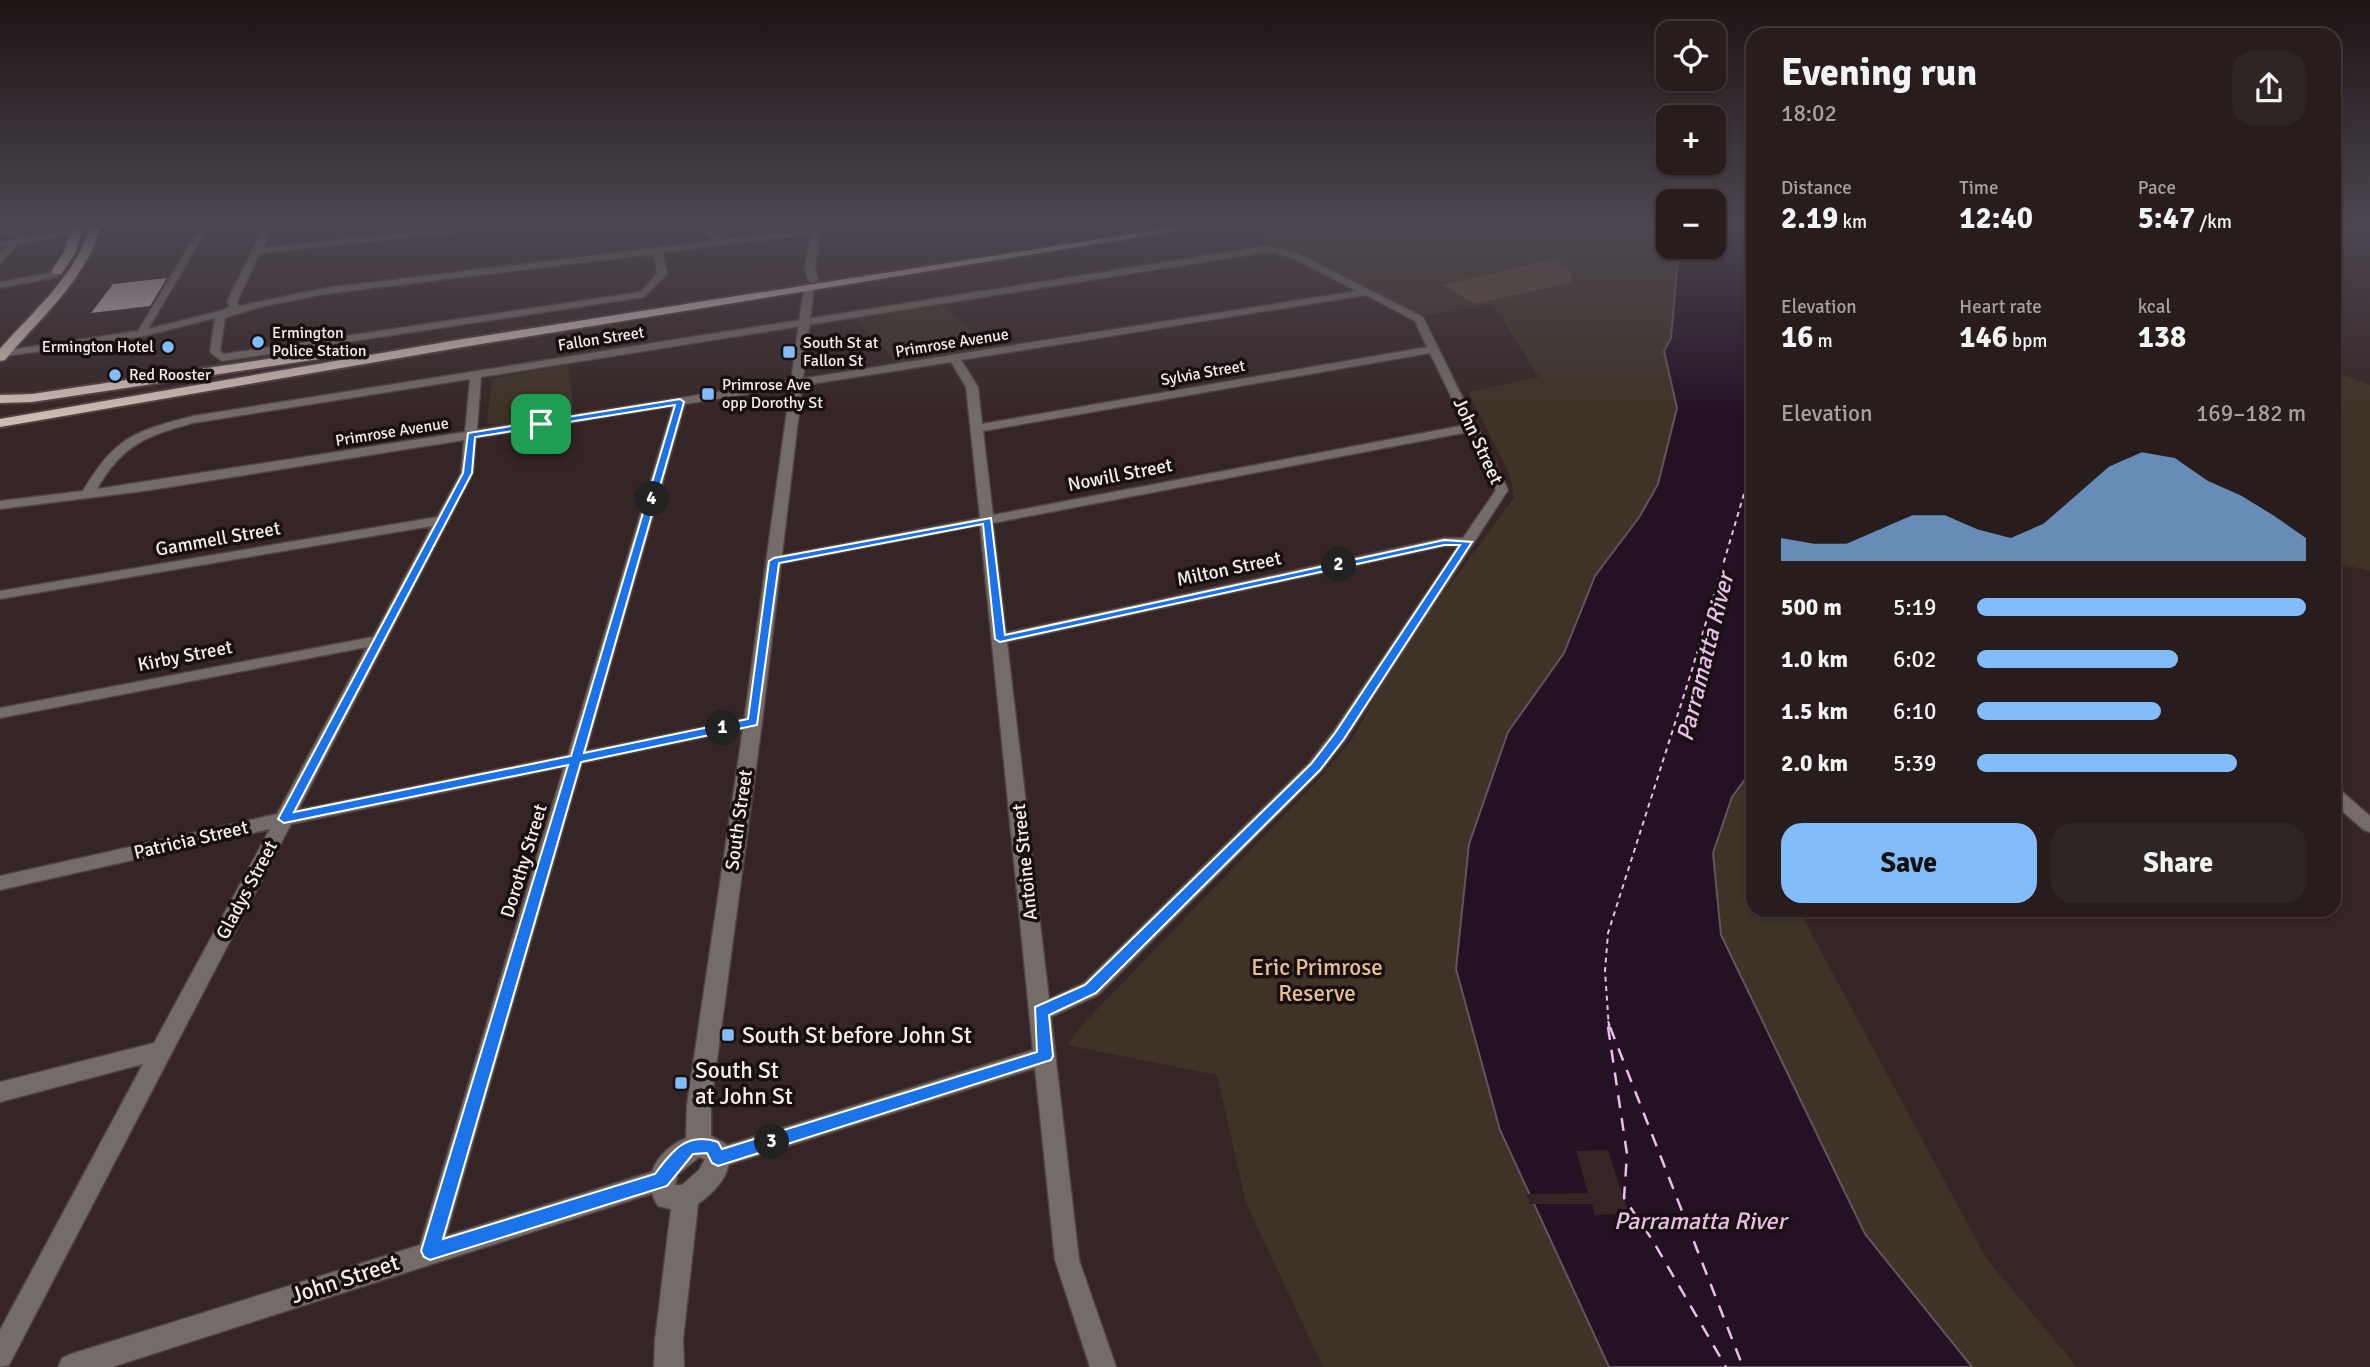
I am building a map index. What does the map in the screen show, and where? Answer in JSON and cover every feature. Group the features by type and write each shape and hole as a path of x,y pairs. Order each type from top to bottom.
{"highway":[{"path":"1,348 44,290"},
{"path":"1,348 54,290"},
{"path":"0,399 95,389 767,290"},
{"path":"0,423 778,290"},
{"path":"0,416 637,307"},
{"path":"0,435 583,324"}],"street":[{"path":"144,333 143,329 167,290"},
{"path":"238,290 232,302 235,307 220,317 215,352 222,358 644,293 647,290"},
{"path":"1,348 144,333 335,290"},
{"name":"South Street","path":"708,1152 699,1105 810,290"},
{"name":"Fallon Street","path":"87,495 108,458 119,447 156,430 193,420 1015,290"},
{"name":"John Street","path":"1041,1012 1091,989 1315,767 1339,736 1503,487 1434,349 1414,315 1365,290"},
{"name":"Primrose Avenue","path":"0,505 87,495 1369,292"},
{"name":"Sylvia Street","path":"977,428 1434,349"},
{"name":"Antoine Street","path":"954,358 972,387 1068,1260 1103,1367"},
{"name":"Gladys Street","path":"0,1356 467,473 475,376"},
{"name":"Dorothy Street","path":"430,1251 680,402"},
{"name":"Nowill Street","path":"774,561 1473,427"},
{"name":"Gammell Street","path":"0,595 442,520"},
{"name":"Milton Street","path":"1000,639 1444,542 1467,542"},
{"name":"Kirby Street","path":"0,713 379,640"},
{"name":"Patricia Street","path":"0,883 284,819 753,722"},
{"path":"2341,800 2370,826"},
{"path":"0,1092 161,1049"},
{"path":"686,1197 667,1197 661,1190 661,1180 680,1155 708,1152 1045,1056"},
{"path":"668,1367 686,1197 713,1172 708,1152"},
{"name":"John Street","path":"71,1367 430,1251 661,1180"}],"green space":[{"name":"Eric Primrose Reserve","path":"1372,290 1675,290 1671,338 1664,351 1677,408 1658,484 1640,516 1595,576 1564,653 1508,732 1500,1130 1609,1367 1323,1367 1246,1203 1217,1075 1067,1045 1081,1026 1319,779 1351,741 1398,655 1514,498 1510,475 1468,392 1539,377 1492,304 1424,316"},
{"path":"943,305 990,347 896,362 856,319"},
{"path":"568,365 574,412 497,425 487,423 492,379"},
{"path":"2341,374 2370,385 2370,571 2341,564"},
{"path":"1746,776 1746,917 1803,917 1986,1258 2077,1367 1972,1367 1865,1234 1721,935 1713,853 1732,797"}],"shaded area":[{"path":"1451,290 1538,290 1474,304"}],"water":[{"name":"Parramatta River","path":"1675,290 1746,290 1746,778 1732,797 1713,853 1721,935 1865,1234 1972,1367 1609,1367 1500,1130 1456,969 1469,844 1508,732 1564,653 1595,576 1640,516 1658,484 1677,408 1664,351 1671,338"}],"pier":[{"path":"1608,1150 1629,1214 1595,1215 1592,1204 1530,1204 1526,1194 1588,1193 1576,1151"}],"building":[{"path":"109,290 160,290 150,306 91,313"}],"ferry route":[{"path":"1609,1022 1605,971 1608,933 1691,673 1746,487"},
{"path":"1609,1022 1611,1029"},
{"path":"1609,1022 1609,1029"},
{"path":"1608,1027 1627,1154 1624,1198 1653,1241 1726,1367"},
{"path":"1610,1027 1743,1367"}],"place":[{"name":"Ermington Police Station","path":"258,342"},
{"name":"Ermington Hotel","path":"168,347"},
{"name":"South St at Fallon St","path":"789,352"},
{"name":"Red Rooster","path":"115,375"},
{"name":"Primrose Ave opp Dorothy St","path":"708,394"},
{"name":"South St before John St","path":"728,1035"},
{"name":"South St at John St","path":"681,1083"}],"route":[{"path":"541,424 471,435 467,473 284,819 576,759 753,722 774,561 988,520 1000,639 1444,542 1467,542 1331,748 1315,767 1091,989 1041,1012 1045,1056 718,1158 712,1147 703,1144 689,1147 661,1180 430,1251 576,759 680,402 541,424"}]}
